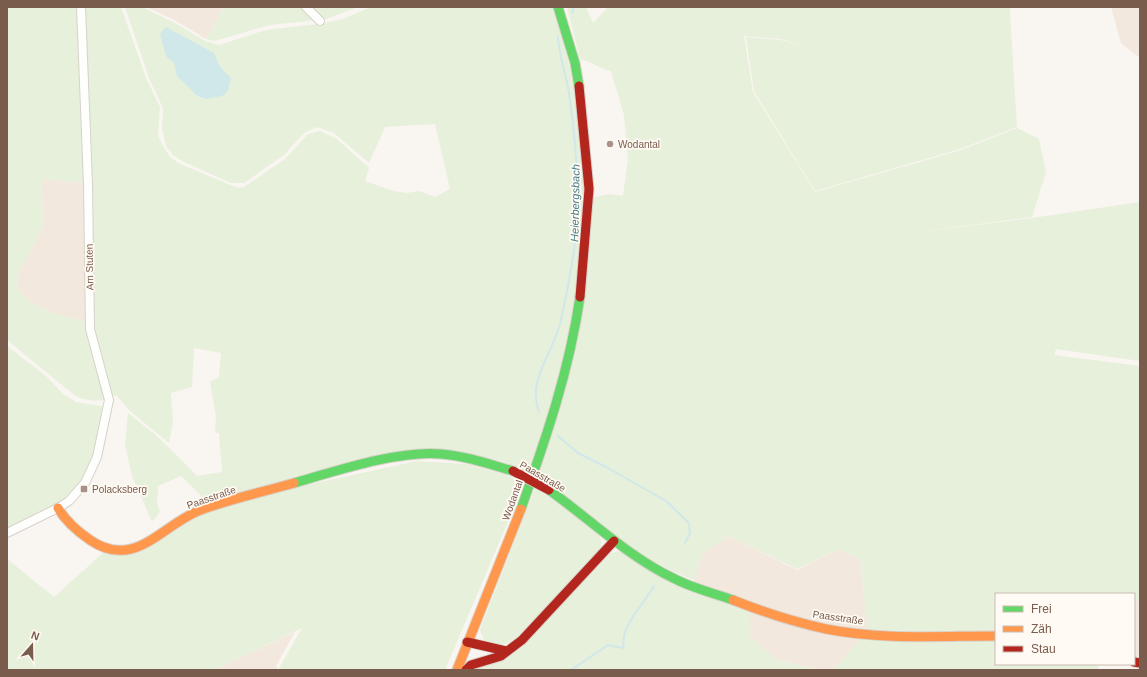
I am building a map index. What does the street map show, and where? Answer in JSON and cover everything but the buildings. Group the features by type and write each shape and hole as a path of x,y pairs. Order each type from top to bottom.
{"street":[{"name":"Am Stuten","path":"7,533 69,501 87,479 98,457 109,400 92,341 89,324 88,184 81,7"},
{"path":"306,7 320,21"},
{"name":"Wodantal","path":"457,670 518,515 556,409 574,339 582,288 589,181 581,98 575,62 558,7"},
{"name":"Paasstraße","path":"58,508 68,522 94,544 104,549 118,551 129,550 145,544 189,515 209,507 347,468 385,459 416,454 441,454 485,462 513,471 549,490 635,556 674,579 798,622 827,629 850,632 922,636 995,636"},
{"path":"466,670 471,665 501,656 522,640 614,541"},
{"path":"467,642 506,651"},
{"path":"463,652 485,660"}],"shaded area":[{"path":"147,7 224,7 206,39 178,22"},
{"path":"1111,7 1140,7 1140,58 1121,43"},
{"path":"41,179 85,183 86,322 56,314 39,306 22,296 17,288 19,269 26,261 44,222"},
{"path":"729,536 797,570 839,549 860,559 868,630 834,670 819,670 778,660 750,638 694,580 703,553"},
{"path":"1135,599 1140,599 1140,660 1135,658"},
{"path":"295,632 276,666 278,670 214,670"}],"green space":[{"path":"7,7 77,7 85,183 41,179 44,222 26,262 19,269 17,288 39,306 57,314 86,322 106,400 89,400 73,394 7,340"},
{"path":"84,7 121,7 146,78 160,107 158,136 170,157 180,164 238,188 244,187 285,159 308,134 320,131 337,139 369,168 365,181 393,191 407,193 419,191 435,197 450,189 435,124 385,127 369,163 334,133 317,127 304,133 284,155 244,183 231,183 184,162 173,155 166,146 162,129 163,108 149,78 125,7 142,7 177,24 205,41 219,45 266,30 325,23 343,19 371,7 554,7 574,83 584,189 583,261 568,350 530,474 502,461 455,451 421,448 390,454 208,503 181,476 158,486 157,502 160,512 152,522 132,476 125,445 128,413 157,436 197,476 222,472 219,433 215,433 216,415 210,382 219,377 221,353 194,348 192,387 171,393 173,422 169,443 131,412 117,396 111,395 92,324 92,159"},
{"path":"224,7 358,7 326,19 270,25 214,41 206,39"},
{"path":"567,7 586,7 593,23 608,7 1011,7 1010,13 1017,127 960,149 815,191 754,91 746,37 780,40 807,46 780,39 744,36 753,92 815,192 961,150 1017,128 1039,139 1046,172 1032,217 912,233 1032,218 1140,202 1140,361 1056,349 1054,355 1140,366 1140,599 1135,599 1135,593 995,593 995,633 868,630 860,559 839,549 797,569 729,536 703,553 694,580 662,566 642,554 565,496 534,476 562,402 592,198 609,194 623,196 628,159 624,115 611,71 580,59"},
{"path":"7,346 46,376 63,394 76,402 106,407 99,436 90,463 76,487 54,506 7,528"},
{"path":"417,461 467,464 507,475 524,484 445,670 278,670 302,628 214,670 7,670 7,559 54,597 104,552 112,554 182,521 247,498"},
{"path":"535,488 571,512 591,528 601,540 600,549 519,635 510,642 503,644 495,644 484,641 480,630"},
{"path":"618,551 749,608 750,638 778,660 818,670 473,670 520,649 609,554"},
{"path":"863,636 995,639 995,665 1099,665 1098,670 834,670"}],"water":[{"path":"166,27 214,53 220,67 231,78 228,91 222,96 206,99 196,95 177,76 174,63 166,56 160,34"}],"waterway":[{"name":"Heierbergsbach","path":"572,13 574,7"},
{"name":"Heierbergsbach","path":"539,412 536,400 538,378 560,324 570,278 576,232 577,180 575,145 569,93 558,37"},
{"name":"Heierbergsbach","path":"558,436 578,453 666,501 689,523 690,533 685,543"},
{"name":"Heierbergsbach","path":"571,670 608,645 623,648 624,634 634,614 647,598 654,586"}],"traffic: fast":[{"path":"558,7 575,63 579,86"},
{"path":"521,509 556,404 570,352 580,297"},
{"path":"294,483 368,462 406,455 424,454 441,454 459,457 513,471"},
{"path":"549,490 624,548 656,569 688,585 733,600"}],"traffic: slow":[{"path":"58,508 72,526 90,540 106,548 120,550 133,548 146,543 184,518 198,511 234,499 294,483"},
{"path":"457,670 521,509"},
{"path":"733,600 790,620 826,629 868,635 911,637 995,636"}],"traffic: jam":[{"path":"579,86 589,189 580,297"},
{"path":"513,471 549,490"},
{"path":"466,670 471,665 501,656 522,640 614,541"},
{"path":"467,642 506,651"},
{"path":"1135,662 1140,663"}],"place":[{"name":"Wodantal","path":"610,144"},
{"name":"Polacksberg","path":"84,489"}]}
